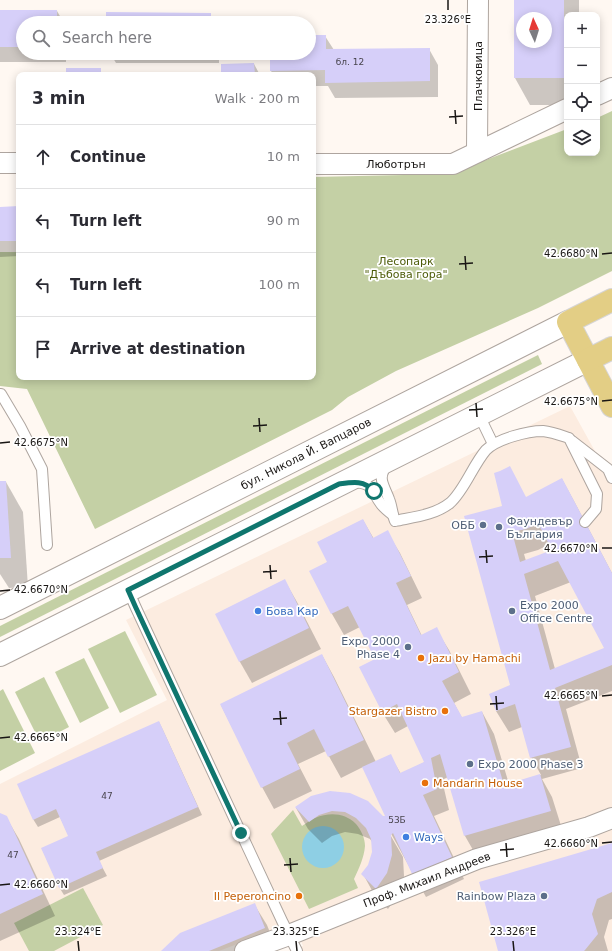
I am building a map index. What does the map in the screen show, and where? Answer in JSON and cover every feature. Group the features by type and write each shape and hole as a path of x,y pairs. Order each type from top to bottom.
{"main road":[{"name":"бул. Никола Й. Вапцаров","path":"0,608 612,300"},
{"path":"568,322 612,406"},
{"path":"0,655 612,348"}],"street":[{"name":"Плачковица","path":"477,152 478,0"},
{"path":"600,94 612,88"},
{"name":"Люботрън","path":"316,164 453,164 564,111"},
{"path":"0,163 16,163"},
{"name":"Проф. Михаил Андреев","path":"245,951 293,943 477,859 590,827 612,818"}],"lane":[{"path":"0,394 20,426 42,469 47,545"},
{"path":"479,415 493,444"},
{"path":"397,455 383,471 382,479 390,500 395,521 428,514 441,509 451,502 459,493 486,450 493,444 523,433 543,431 569,438 608,469 612,478"},
{"path":"569,438 597,494 596,509 585,522"},
{"path":"339,484 352,482 361,483 368,486 374,491 381,504 393,515"},
{"path":"128,590 293,943"}],"shaded area":[{"path":"570,406 612,482 612,951 291,951 303,946 293,923 219,951 0,951 0,784 167,700 126,620"}],"green space":[{"name":"Лесопарк \"Дъбова гора\"","path":"612,111 612,271 538,308 396,371 348,397 332,410 95,529 27,389 0,386 0,252 16,252 16,380 316,380 316,177 449,174 564,130 564,156 600,156 600,117"},
{"path":"538,355 542,364 0,637 0,626"},
{"path":"125,631 157,695 120,713 88,649"},
{"path":"84,658 109,708 80,723 55,672"},
{"path":"44,677 69,727 40,742 15,692"},
{"path":"3,689 35,753 0,771 0,691"},
{"path":"293,810 302,826 313,819 332,814 352,820 356,824 360,829 365,846 362,859 354,879 358,888 309,909 271,834"},
{"path":"83,888 103,925 54,951 29,951 14,923"}],"water":[{"path":"319,826 327,826 335,829 341,835 344,847 341,859 335,865 327,868 319,868 311,865 305,859 302,851 302,843 305,835 311,829"}],"building":[{"path":"514,0 564,0 564,78 514,78"},
{"path":"0,10 57,10 57,16 16,16 16,47 0,47"},
{"path":"106,12 211,13 211,16 106,16"},
{"path":"316,35 326,35 326,49 430,48 430,81 325,83 325,70 270,71 270,60 316,60"},
{"path":"254,63 255,72 221,72 221,64"},
{"path":"66,68 101,68 101,72 66,72"},
{"path":"16,206 16,241 0,241 0,207"},
{"name":"Expo 2000 Office Centre","path":"510,466 526,497 562,478 612,573 612,665 555,688 571,747 530,758 515,704 496,711 489,694 510,685 464,516 502,506 494,473","holes":["538,523 552,550 520,562 512,532 526,529","558,561 604,648 550,670 524,574"]},
{"path":"0,481 6,481 11,558 0,558"},
{"path":"363,519 373,538 388,530 411,576 396,583 421,635 437,627 459,672 442,681 462,717 482,711 504,785 540,774 551,811 464,836 440,754 431,758 437,789 423,795 452,857 413,876 393,833 391,835 392,855 387,873 376,889 361,874 368,865 372,852 371,839 366,828 356,818 345,812 332,811 319,815 309,822 295,807 311,796 330,791 350,793 368,801 383,816 385,816 362,767 391,754 400,773 424,762 397,704 382,712 359,667 375,659 348,606 331,614 309,571 327,562 317,542"},
{"path":"285,579 309,628 239,662 215,614"},
{"path":"322,654 364,740 328,757 314,729 287,743 300,769 261,788 220,704"},
{"path":"159,721 198,807 96,852 103,868 59,888 41,848 68,836 56,809 33,820 17,784"},
{"path":"0,813 7,816 43,894 0,914"},
{"name":"Rainbow Plaza","path":"612,843 612,892 597,899 592,914 598,934 584,951 498,951 479,882"},
{"path":"255,903 265,928 209,951 161,951 180,933"}],"place":[{"name":"ОББ","path":"483,525"},
{"name":"Фаундевър България","path":"499,527"},
{"name":"Бова Кар","path":"258,611"},
{"name":"Expo 2000 Office Centre","path":"512,611"},
{"name":"Expo 2000 Phase 4","path":"408,647"},
{"name":"Jazu by Hamachi","path":"421,658"},
{"name":"Stargazer Bistro","path":"445,711"},
{"name":"Expo 2000 Phase 3","path":"470,764"},
{"name":"Mandarin House","path":"425,783"},
{"name":"Ways","path":"406,837"},
{"name":"Il Peperoncino","path":"299,896"},
{"name":"Rainbow Plaza","path":"544,896"}],"route":[{"path":"241,833 128,590 339,484 352,482 361,483 374,491"}]}
